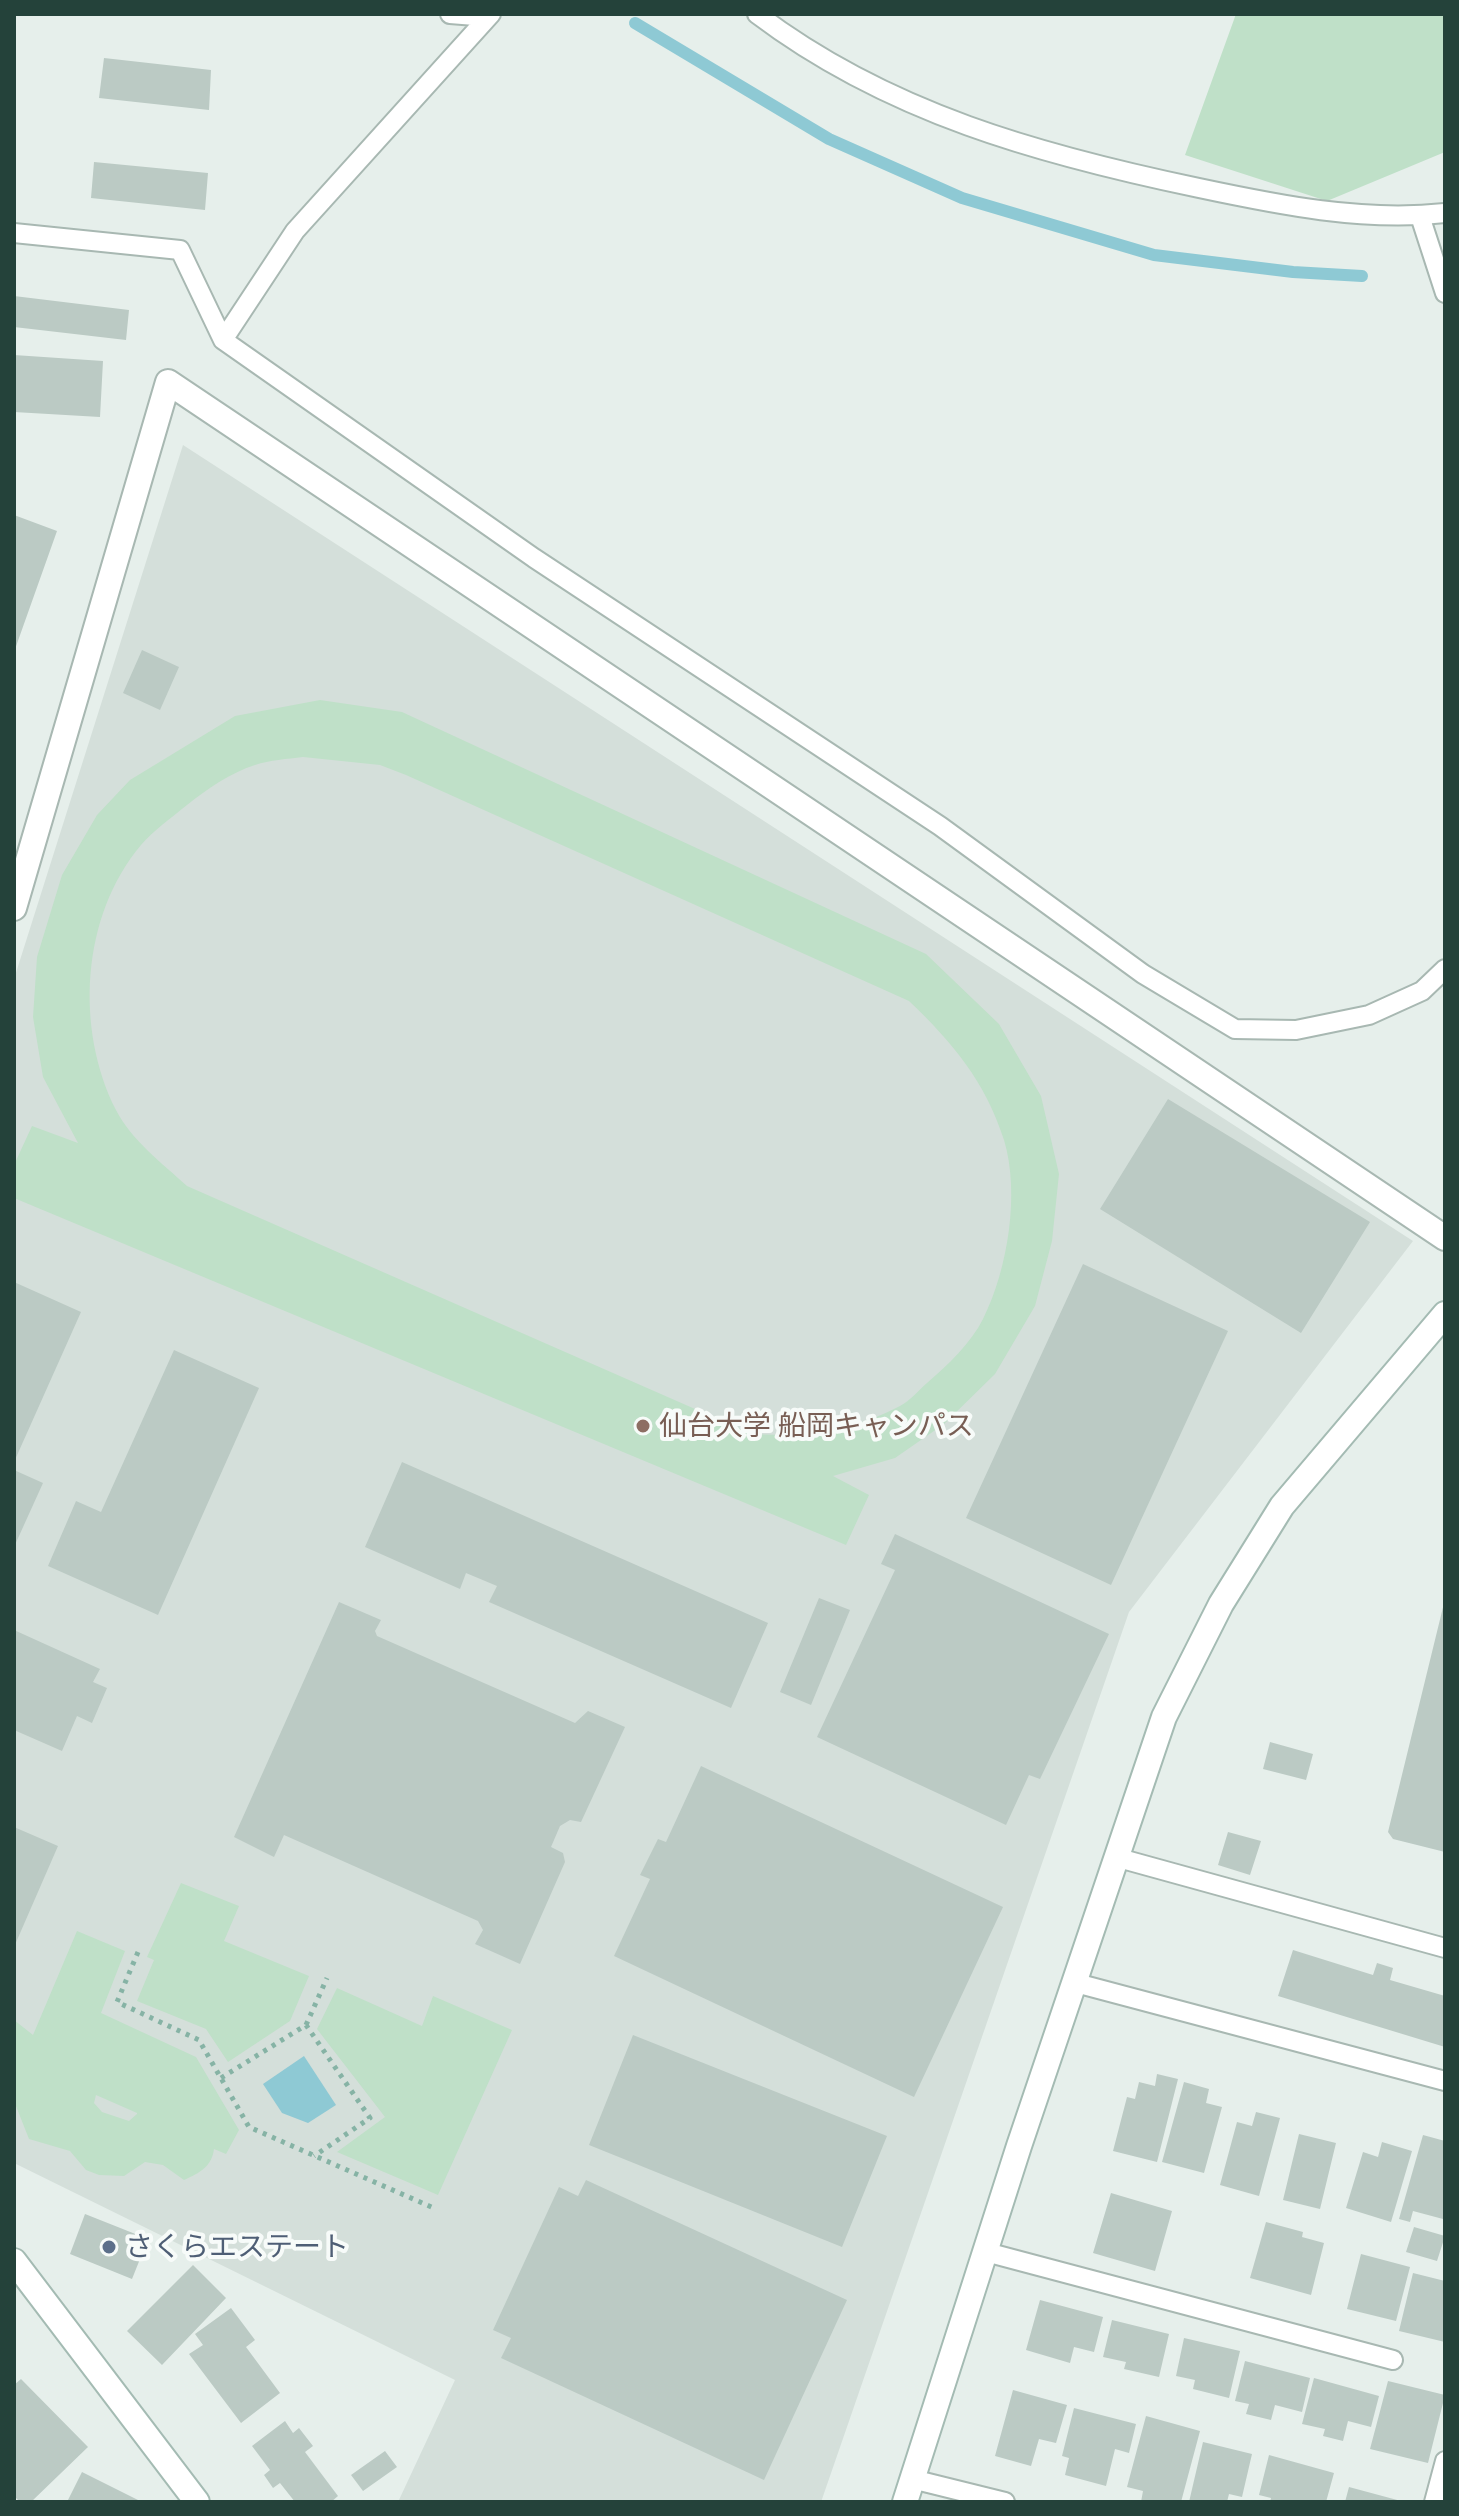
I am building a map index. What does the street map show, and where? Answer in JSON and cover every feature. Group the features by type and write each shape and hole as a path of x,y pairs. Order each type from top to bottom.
{"street":[{"path":"14,908 168,382 1445,1238"},
{"path":"909,2491 1115,1857 1164,1717 1221,1604 1282,1506 1445,1314"},
{"path":"14,2261 197,2502"}],"lane":[{"path":"450,14 489,15"},
{"path":"757,14 798,45 910,106 1089,166 1266,202 1328,211 1420,216 1445,213"},
{"path":"223,340 295,231 489,15"},
{"path":"1420,216 1445,293"},
{"path":"14,233 180,250 223,340 534,558 940,826 1143,974 1235,1029 1296,1030 1369,1015 1422,991 1445,969"},
{"path":"1115,1857 1445,1948"},
{"path":"1076,1983 1445,2081"},
{"path":"986,2252 1393,2360"},
{"path":"1434,2502 1445,2461"},
{"path":"909,2491 1005,2502"}],"path":[{"path":"138,1952 117,2002 199,2040 249,2127 436,2209"},
{"path":"221,2078 306,2025 327,1978"},
{"path":"306,2025 370,2118 314,2156"}],"shaded area":[{"name":"仙台大学 船岡キャンパス","path":"183,445 1413,1241 1129,1612 821,2502 398,2502 455,2380 14,2163 14,979"}],"green space":[{"path":"1236,14 1445,14 1445,152 1327,201 1185,155"},
{"path":"320,700 402,712 926,954 999,1024 1041,1096 1059,1174 1052,1241 1035,1306 995,1374 944,1424 895,1458 833,1476 869,1495 846,1545 14,1198 14,1165 32,1126 78,1143 43,1077 33,1017 37,957 62,875 97,815 130,780 235,716","holes":["303,757 380,765 909,1001 940,1032 977,1081 996,1119 1009,1161 1011,1207 1005,1254 983,1319 958,1353 911,1398 882,1415 846,1427 809,1433 752,1434 187,1186 130,1132 116,1110 103,1078 94,1044 90,1009 96,939 106,905 121,873 151,834 211,787 246,768"]},
{"path":"181,1883 239,1906 224,1941 309,1976 290,2021 228,2062 206,2029 137,2001 154,1960 147,1957"},
{"path":"77,1931 125,1951 101,2013 196,2057 239,2130 226,2154 214,2149 211,2160 204,2168 184,2180 163,2165 145,2162 124,2176 99,2175 86,2170 70,2151 29,2139 14,2101 14,2020 33,2035","holes":["96,2095 137,2113 129,2121 102,2112 94,2103"]},
{"path":"337,1988 422,2026 433,1996 512,2030 438,2195 337,2152 385,2117 317,2029"}],"water":[{"path":"304,2056 336,2105 308,2123 282,2113 263,2084"}],"building":[{"path":"104,58 211,70 209,110 99,98"},
{"path":"94,162 208,173 205,210 91,198"},
{"path":"14,296 129,310 126,340 14,327"},
{"path":"14,355 103,361 100,417 14,412"},
{"path":"14,515 57,531 14,652"},
{"path":"142,650 179,667 160,710 123,693"},
{"path":"1168,1099 1370,1222 1301,1333 1100,1209"},
{"path":"1083,1264 1228,1331 1111,1585 966,1518"},
{"path":"14,1282 81,1312 14,1462"},
{"path":"174,1350 259,1388 158,1615 48,1566 76,1501 101,1512"},
{"path":"402,1462 768,1623 731,1708 489,1602 497,1586 466,1573 460,1589 365,1547"},
{"path":"14,1470 43,1483 14,1547"},
{"path":"895,1534 1109,1634 1040,1779 1029,1775 1006,1825 817,1737 895,1570 881,1564"},
{"path":"819,1598 850,1610 811,1705 780,1692"},
{"path":"1445,1599 1445,1852 1393,1839 1388,1832"},
{"path":"339,1602 381,1620 375,1631 377,1636 575,1723 588,1711 625,1727 581,1822 570,1820 560,1826 551,1847 563,1853 565,1862 520,1964 475,1944 483,1930 478,1921 284,1835 274,1857 234,1837"},
{"path":"14,1630 100,1669 93,1682 107,1688 92,1723 77,1716 62,1751 14,1730"},
{"path":"1270,1742 1313,1754 1306,1780 1263,1769"},
{"path":"701,1766 1003,1907 914,2097 614,1956 650,1879 640,1875 658,1839 666,1842"},
{"path":"14,1827 58,1846 14,1947"},
{"path":"1228,1832 1261,1841 1250,1875 1218,1865"},
{"path":"1293,1950 1373,1975 1377,1963 1393,1968 1390,1980 1445,1996 1445,2047 1278,1996"},
{"path":"633,2035 887,2136 842,2247 589,2145"},
{"path":"1157,2074 1178,2079 1157,2162 1113,2151 1127,2097 1135,2099 1139,2082 1155,2086"},
{"path":"1184,2082 1209,2089 1206,2103 1222,2107 1204,2173 1162,2162"},
{"path":"1256,2112 1280,2118 1259,2196 1220,2185 1237,2122 1252,2126"},
{"path":"1299,2134 1336,2143 1320,2209 1283,2200"},
{"path":"1423,2135 1445,2141 1445,2212 1443,2219 1413,2211 1410,2222 1399,2219"},
{"path":"1382,2142 1412,2151 1391,2222 1346,2208 1363,2152 1378,2157"},
{"path":"586,2180 847,2300 764,2480 501,2358 511,2338 493,2330 559,2187 578,2196"},
{"path":"1111,2193 1172,2211 1155,2271 1093,2253"},
{"path":"85,2214 148,2239 132,2279 70,2254"},
{"path":"1266,2222 1303,2232 1302,2237 1324,2243 1311,2295 1250,2278"},
{"path":"1414,2227 1445,2236 1437,2261 1406,2252"},
{"path":"1361,2254 1410,2267 1396,2321 1347,2309"},
{"path":"193,2265 226,2298 162,2365 127,2331"},
{"path":"1413,2273 1445,2281 1445,2342 1399,2331"},
{"path":"1040,2300 1103,2317 1094,2352 1074,2347 1070,2363 1026,2350"},
{"path":"231,2308 255,2340 246,2347 280,2393 241,2423 189,2354 203,2345 195,2334"},
{"path":"1112,2320 1169,2334 1159,2377 1124,2369 1126,2362 1103,2357"},
{"path":"1184,2338 1240,2351 1229,2398 1193,2389 1195,2380 1176,2376"},
{"path":"1245,2361 1310,2378 1302,2412 1275,2405 1271,2420 1246,2414 1249,2404 1235,2401"},
{"path":"1314,2378 1379,2396 1371,2427 1348,2421 1343,2441 1323,2436 1325,2429 1302,2424"},
{"path":"21,2379 88,2447 31,2502 20,2502 14,2496 14,2385"},
{"path":"1388,2381 1445,2395 1428,2463 1370,2449"},
{"path":"1013,2390 1067,2405 1056,2443 1039,2439 1031,2466 995,2456"},
{"path":"1074,2408 1136,2424 1129,2453 1115,2449 1106,2486 1065,2475 1069,2458 1062,2456"},
{"path":"1146,2416 1200,2431 1181,2502 1141,2502 1143,2491 1127,2487"},
{"path":"285,2421 293,2433 299,2428 313,2446 305,2452 338,2496 331,2502 295,2502 280,2483 273,2488 264,2475 270,2470 252,2446"},
{"path":"1203,2442 1252,2454 1242,2497 1229,2494 1227,2502 1189,2502"},
{"path":"385,2451 397,2467 363,2491 351,2475"},
{"path":"1269,2455 1334,2473 1326,2502 1270,2502 1271,2498 1259,2495"},
{"path":"82,2472 142,2502 67,2502"},
{"path":"1349,2487 1401,2501 1401,2502 1345,2502"}],"waterway":[{"path":"635,23 829,139 962,198 1154,255 1293,272 1362,276"}],"place":[{"name":"仙台大学 船岡キャンパス","path":"643,1426"},
{"name":"さくらエステート","path":"109,2247"}]}
